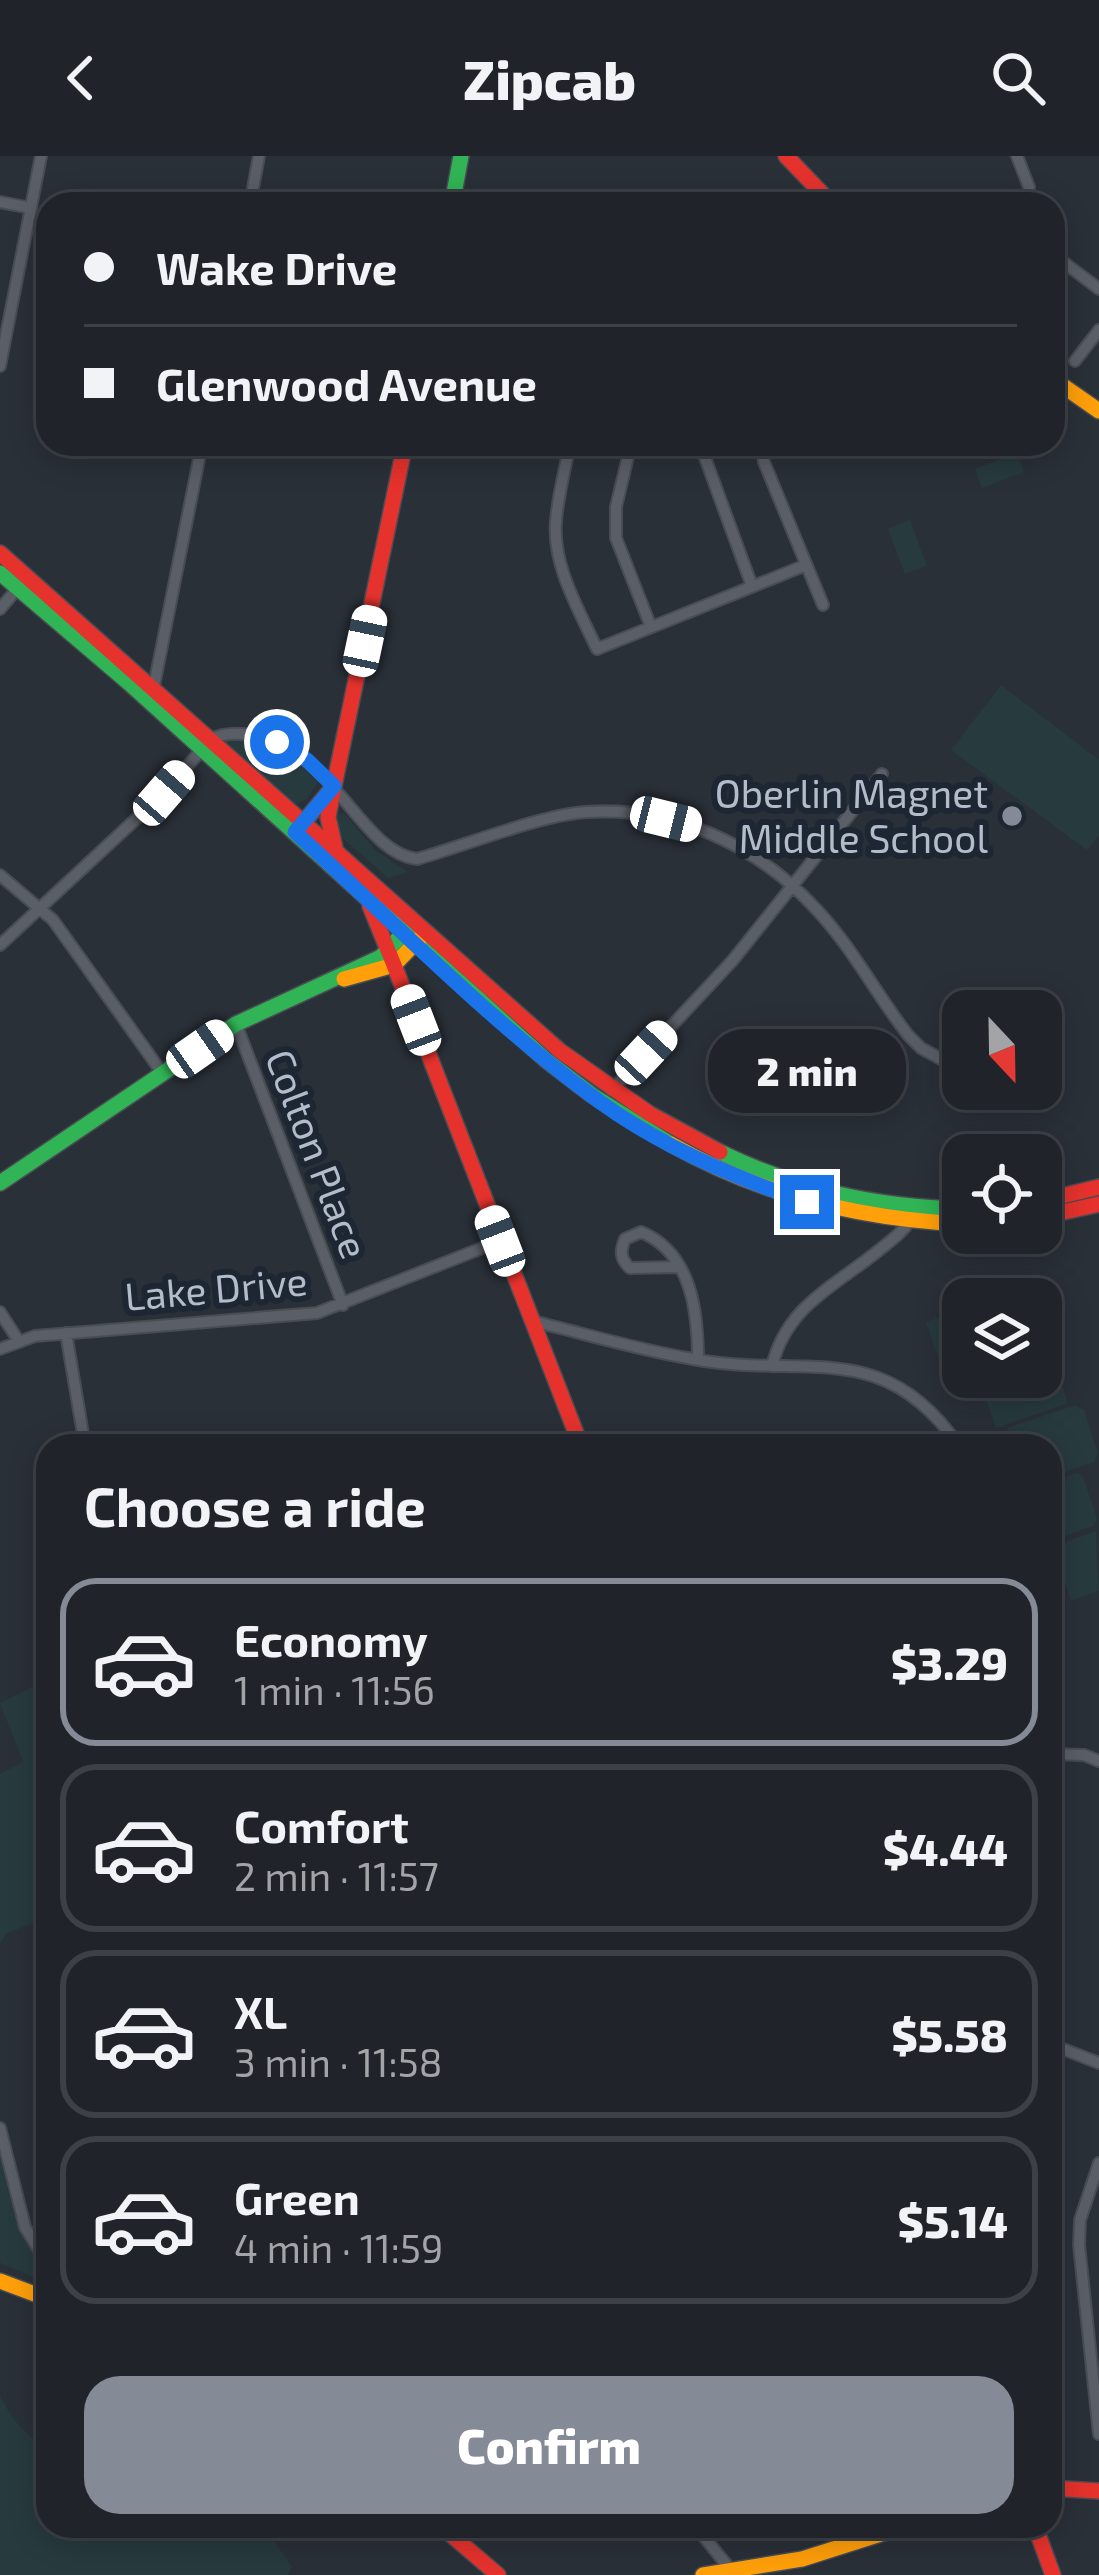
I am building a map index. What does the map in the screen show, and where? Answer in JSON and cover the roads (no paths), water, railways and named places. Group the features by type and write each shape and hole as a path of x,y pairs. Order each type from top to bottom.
{"main road":[{"path":"454,192 461,156"},
{"path":"786,156 818,192"},
{"path":"1065,387 1099,411"},
{"path":"338,854 328,825 328,800 403,456"},
{"path":"0,553 23,582 299,828 368,900 415,932 560,1051 607,1097 713,1166 776,1192 838,1213 942,1221"},
{"path":"0,573 23,582"},
{"path":"299,828 334,786"},
{"path":"299,828 338,854 415,932"},
{"path":"368,900 576,1434"},
{"path":"0,1183 236,1024 339,978 346,970 390,958 415,932"},
{"path":"1062,1196 1099,1187"},
{"path":"1062,1212 1099,1204"},
{"path":"911,1217 942,1212"},
{"path":"0,2281 36,2295"},
{"path":"1062,2489 1099,2491"},
{"path":"455,2538 498,2575"},
{"path":"703,2575 802,2559 868,2538"},
{"path":"1039,2538 1053,2575"}],"street":[{"path":"0,366 41,156"},
{"path":"252,192 259,156"},
{"path":"1017,156 1029,187"},
{"path":"0,202 31,208"},
{"path":"1065,263 1099,289"},
{"path":"1076,361 1099,330"},
{"path":"149,692 199,456"},
{"path":"568,456 556,523 557,546 598,649 806,565"},
{"path":"628,456 616,507 616,538 651,627"},
{"path":"704,456 752,586"},
{"path":"763,456 823,605"},
{"path":"0,609 23,582"},
{"path":"0,945 164,793 206,744 218,735 246,734 277,742 307,760 401,858 417,860 584,812 666,819 720,836 794,888 834,929 908,1036 942,1060"},
{"path":"607,1097 794,888 882,774"},
{"path":"0,875 41,908 163,1074"},
{"name":"Colton Place","path":"236,1024 343,1305"},
{"path":"772,1366 779,1337 798,1312 911,1217"},
{"path":"679,1267 630,1268 620,1250 625,1239 641,1232 662,1246 679,1267 692,1290 698,1360"},
{"name":"Lake Drive","path":"0,1349 17,1340 66,1333 317,1313 500,1241"},
{"path":"0,1312 17,1340"},
{"path":"532,1321 698,1360 842,1367 889,1381 934,1411 950,1434"},
{"path":"66,1333 83,1434"},
{"path":"1062,1754 1099,1761"},
{"path":"1062,2048 1099,2062"},
{"path":"0,2128 25,2227 36,2245"},
{"path":"1099,2163 1080,2221 1078,2245 1099,2434"},
{"path":"705,2538 730,2570"}],"place":[{"name":"Oberlin Magnet Middle School","path":"1012,816"}]}
